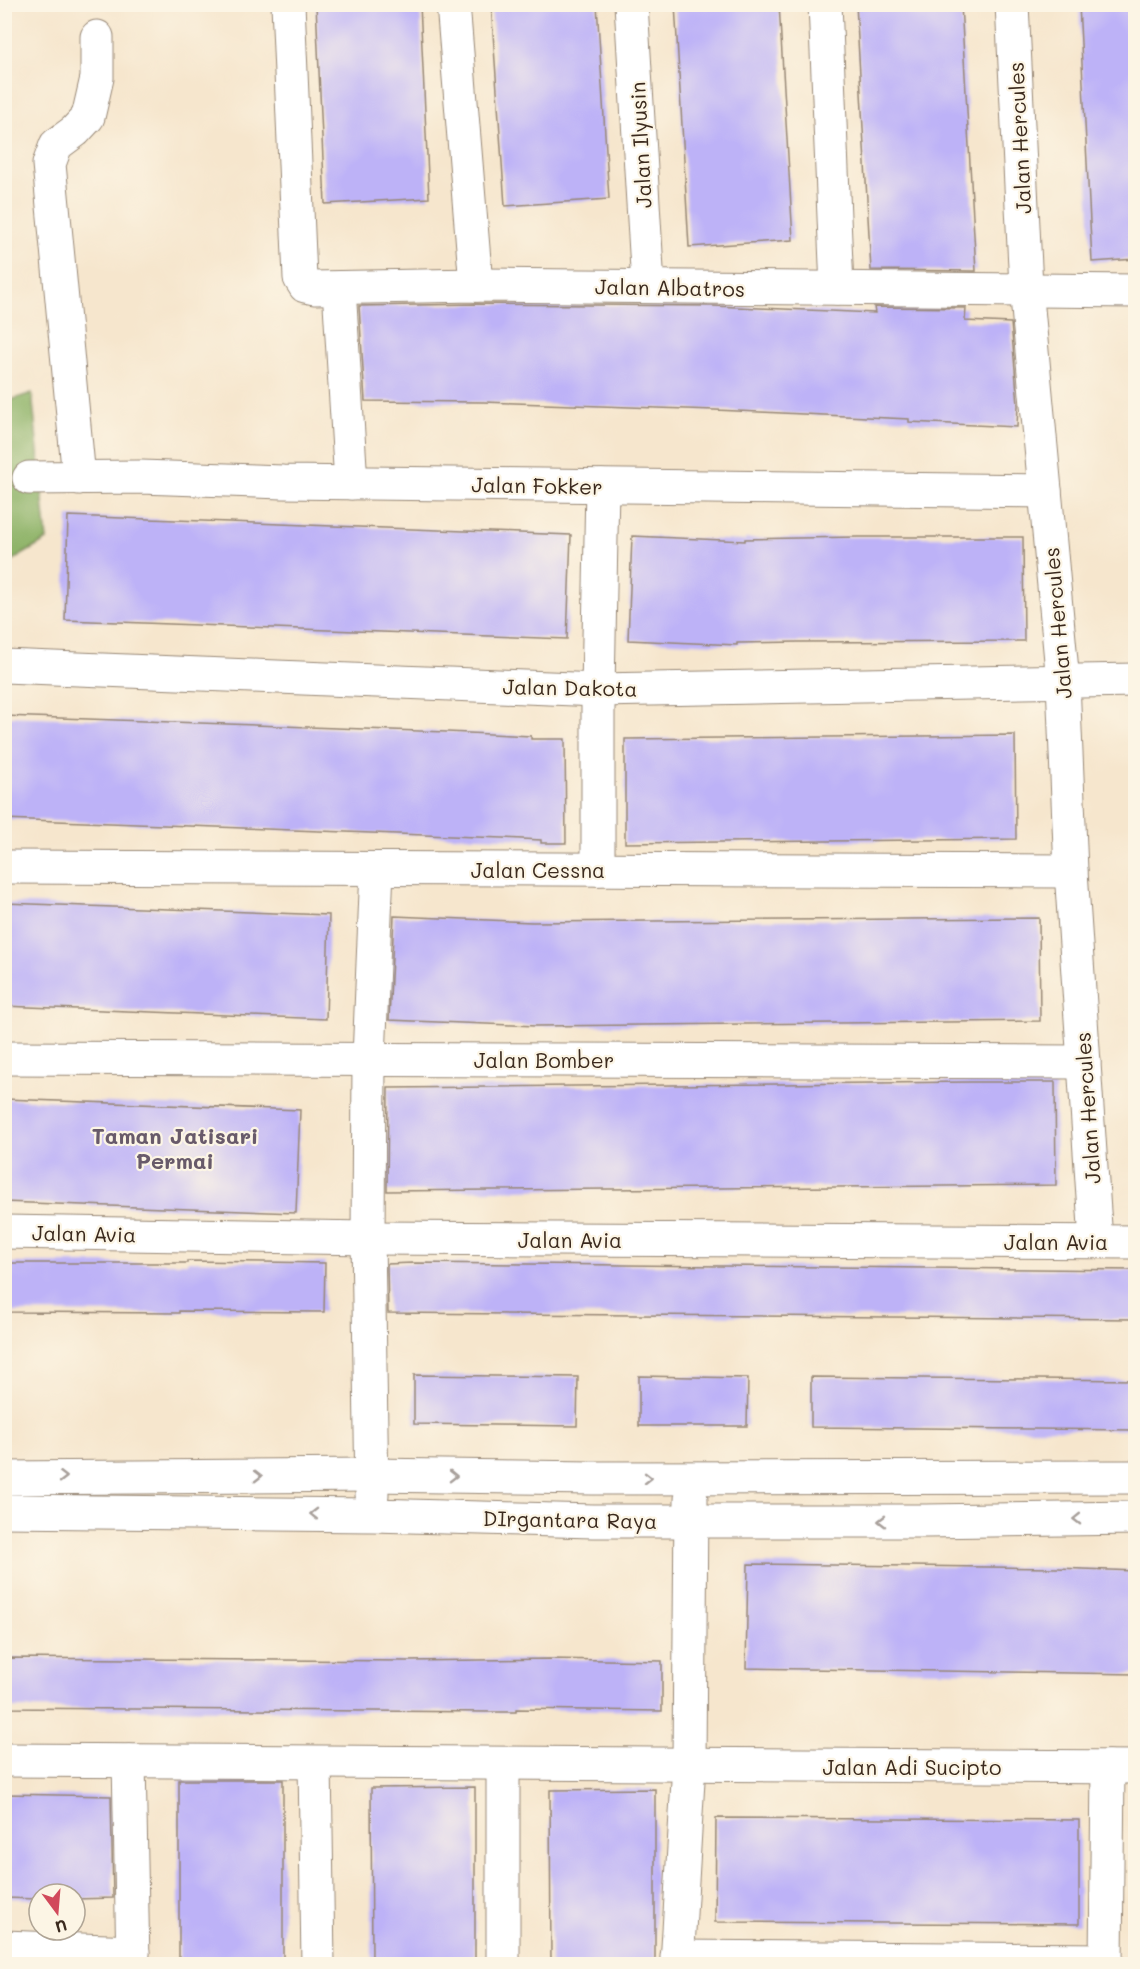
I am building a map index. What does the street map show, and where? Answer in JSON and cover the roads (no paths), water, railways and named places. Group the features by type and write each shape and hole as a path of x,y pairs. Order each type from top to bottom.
{"street":[{"path":"288,4 300,278 305,286 326,288 351,483"},
{"path":"453,4 476,285"},
{"name":"Jalan Ilyusin","path":"631,4 648,286"},
{"path":"825,4 837,288"},
{"name":"Jalan Hercules","path":"1012,4 1027,290 1063,681 1071,871 1096,1241"},
{"path":"80,478 50,164 56,145 75,131 88,117 97,78 97,37"},
{"name":"Jalan Albatros","path":"326,288 476,285 1136,291"},
{"name":"Jalan Fokker","path":"29,478 141,477 351,483 1045,491"},
{"path":"598,869 598,690 602,486"},
{"name":"Jalan Dakota","path":"4,666 598,690 1136,680"},
{"name":"Jalan Cessna","path":"4,867 1071,871"},
{"path":"373,1515 370,1475 369,1058 377,869"},
{"name":"Jalan Bomber","path":"4,1058 1084,1062"},
{"name":"Jalan Avia","path":"4,1232 368,1238 1136,1242"},
{"name":"DIrgantara Raya","path":"4,1478 370,1475 693,1478 1136,1477"},
{"path":"926,1477 926,1521"},
{"path":"693,1478 690,1520 689,1764 677,1961 1106,1963 1122,1767"},
{"name":"DIrgantara Raya","path":"4,1511 373,1515 593,1521 926,1521 1136,1518"},
{"name":"Jalan Adi Sucipto","path":"4,1760 503,1765 1122,1767"},
{"path":"4,1947 133,1958 129,1761"},
{"path":"315,1763 318,1965"},
{"path":"503,1765 503,1965"}],"district":[{"name":"Taman Jatisari Permai","path":"175,1148"}]}
